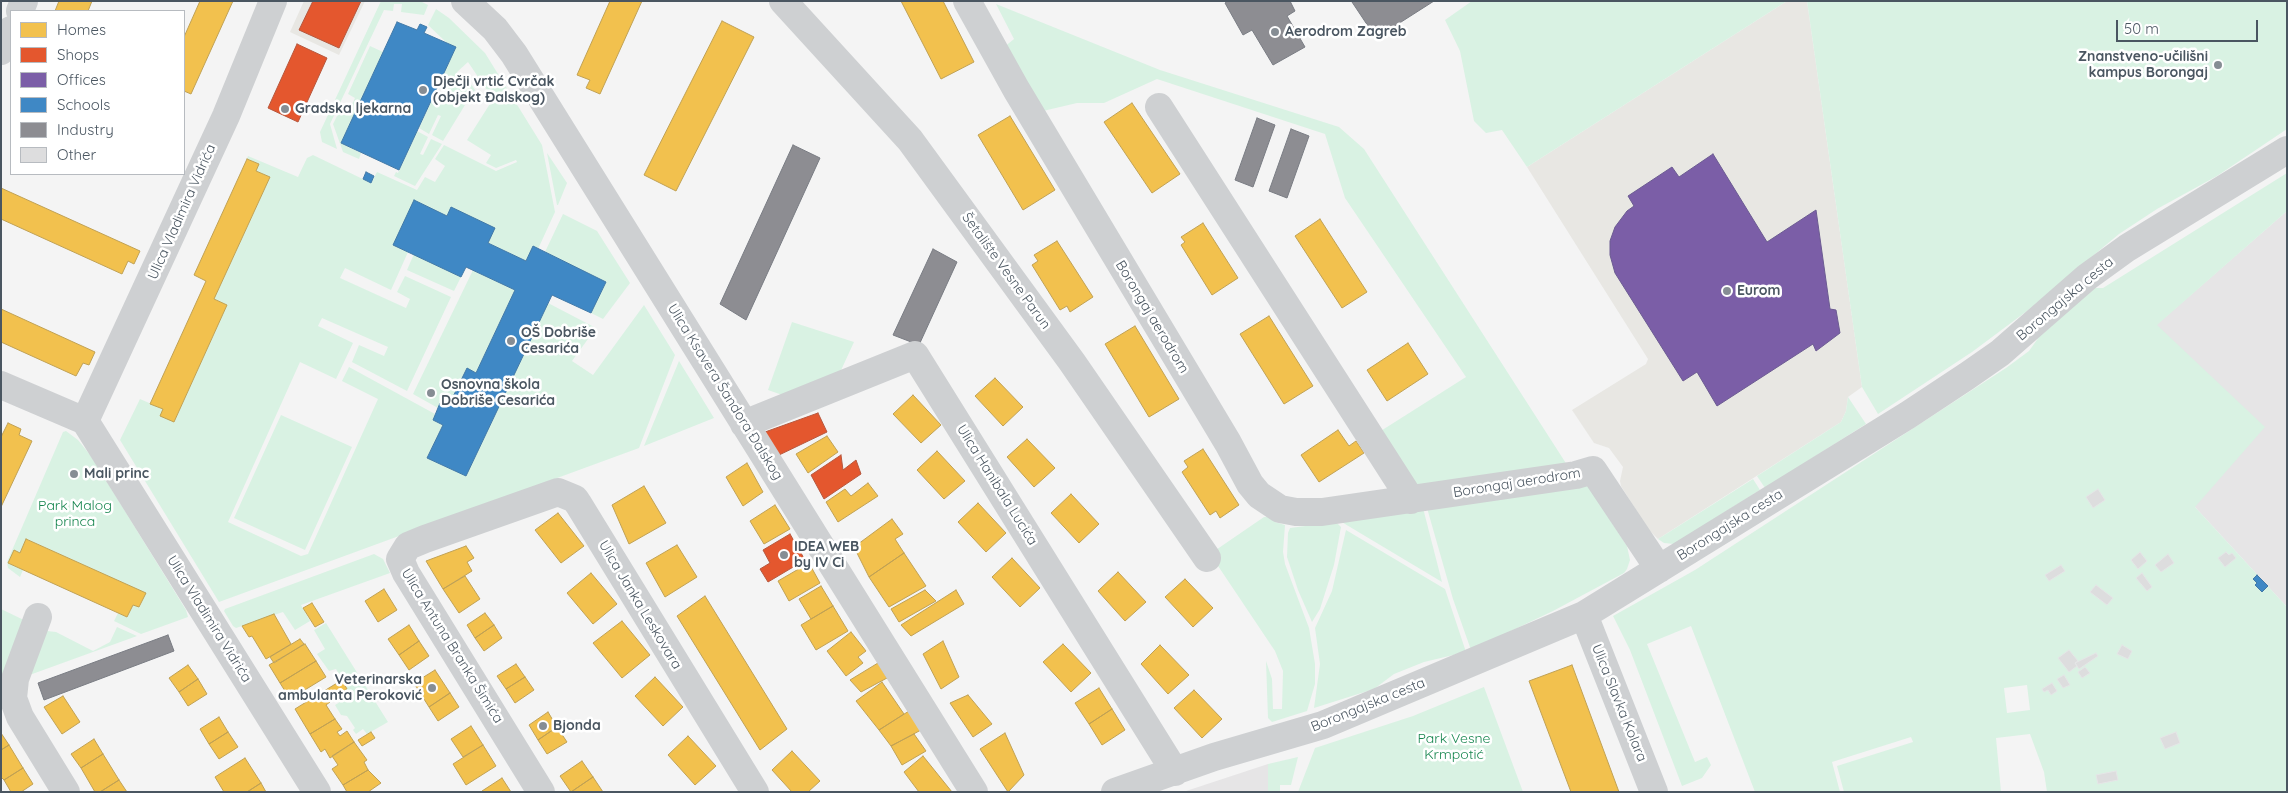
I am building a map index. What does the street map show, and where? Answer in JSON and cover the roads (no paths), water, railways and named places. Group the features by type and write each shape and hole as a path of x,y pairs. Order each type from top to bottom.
{"street":[{"name":"Ulica Vladimira Vidrića","path":"273,1 213,144 85,421 316,792"},
{"name":"Ulica Ksavera Šandora Đalskog","path":"465,1 495,29 514,54 974,792"},
{"name":"Šetalište Vesne Parun","path":"783,1 910,140 1022,291 1207,558"},
{"name":"Borongaj aerodrom","path":"967,1 1030,113 1228,443 1250,484 1259,495 1280,509 1296,512 1322,512 1576,475 1593,470 1659,569"},
{"path":"1,51 10,32"},
{"path":"1159,107 1411,500"},
{"name":"Borongajska cesta","path":"1115,792 1214,757 1323,725 1584,615 1967,376 2007,347 2087,277 2128,248 2287,150"},
{"name":"Ulica Hanibala Lucića","path":"744,424 915,355 1175,772"},
{"path":"1,385 85,421"},
{"name":"Ulica Janka Leskovara","path":"486,516 558,492 575,499 755,792"},
{"name":"Ulica Antuna Branka Šimića","path":"486,516 408,546 402,552 401,563 541,792"},
{"name":"Ulica Slavka Kolara","path":"1584,615 1654,792"},
{"path":"38,617 15,679 13,698 20,717 66,792"}],"place":[{"name":"Aerodrom Zagreb","path":"1275,32"},
{"name":"Znanstveno-učilišni kampus Borongaj","path":"2218,65"},
{"name":"Dječji vrtić Cvrčak (objekt Đalskog)","path":"423,90"},
{"name":"Gradska ljekarna","path":"285,109"},
{"name":"Eurom","path":"1727,291"},
{"name":"OŠ Dobriše Cesarića","path":"511,341"},
{"name":"Osnovna škola Dobriše Cesarića","path":"431,393"},
{"name":"Mali princ","path":"74,474"},
{"name":"IDEA WEB by IV Ci","path":"784,555"},
{"name":"Veterinarska ambulanta Peroković","path":"432,688"},
{"name":"Bjonda","path":"543,726"}],"park label":[{"name":"Park Malog princa","path":"75,514"},
{"name":"Park Vesne Krmpotić","path":"1454,748"}]}
